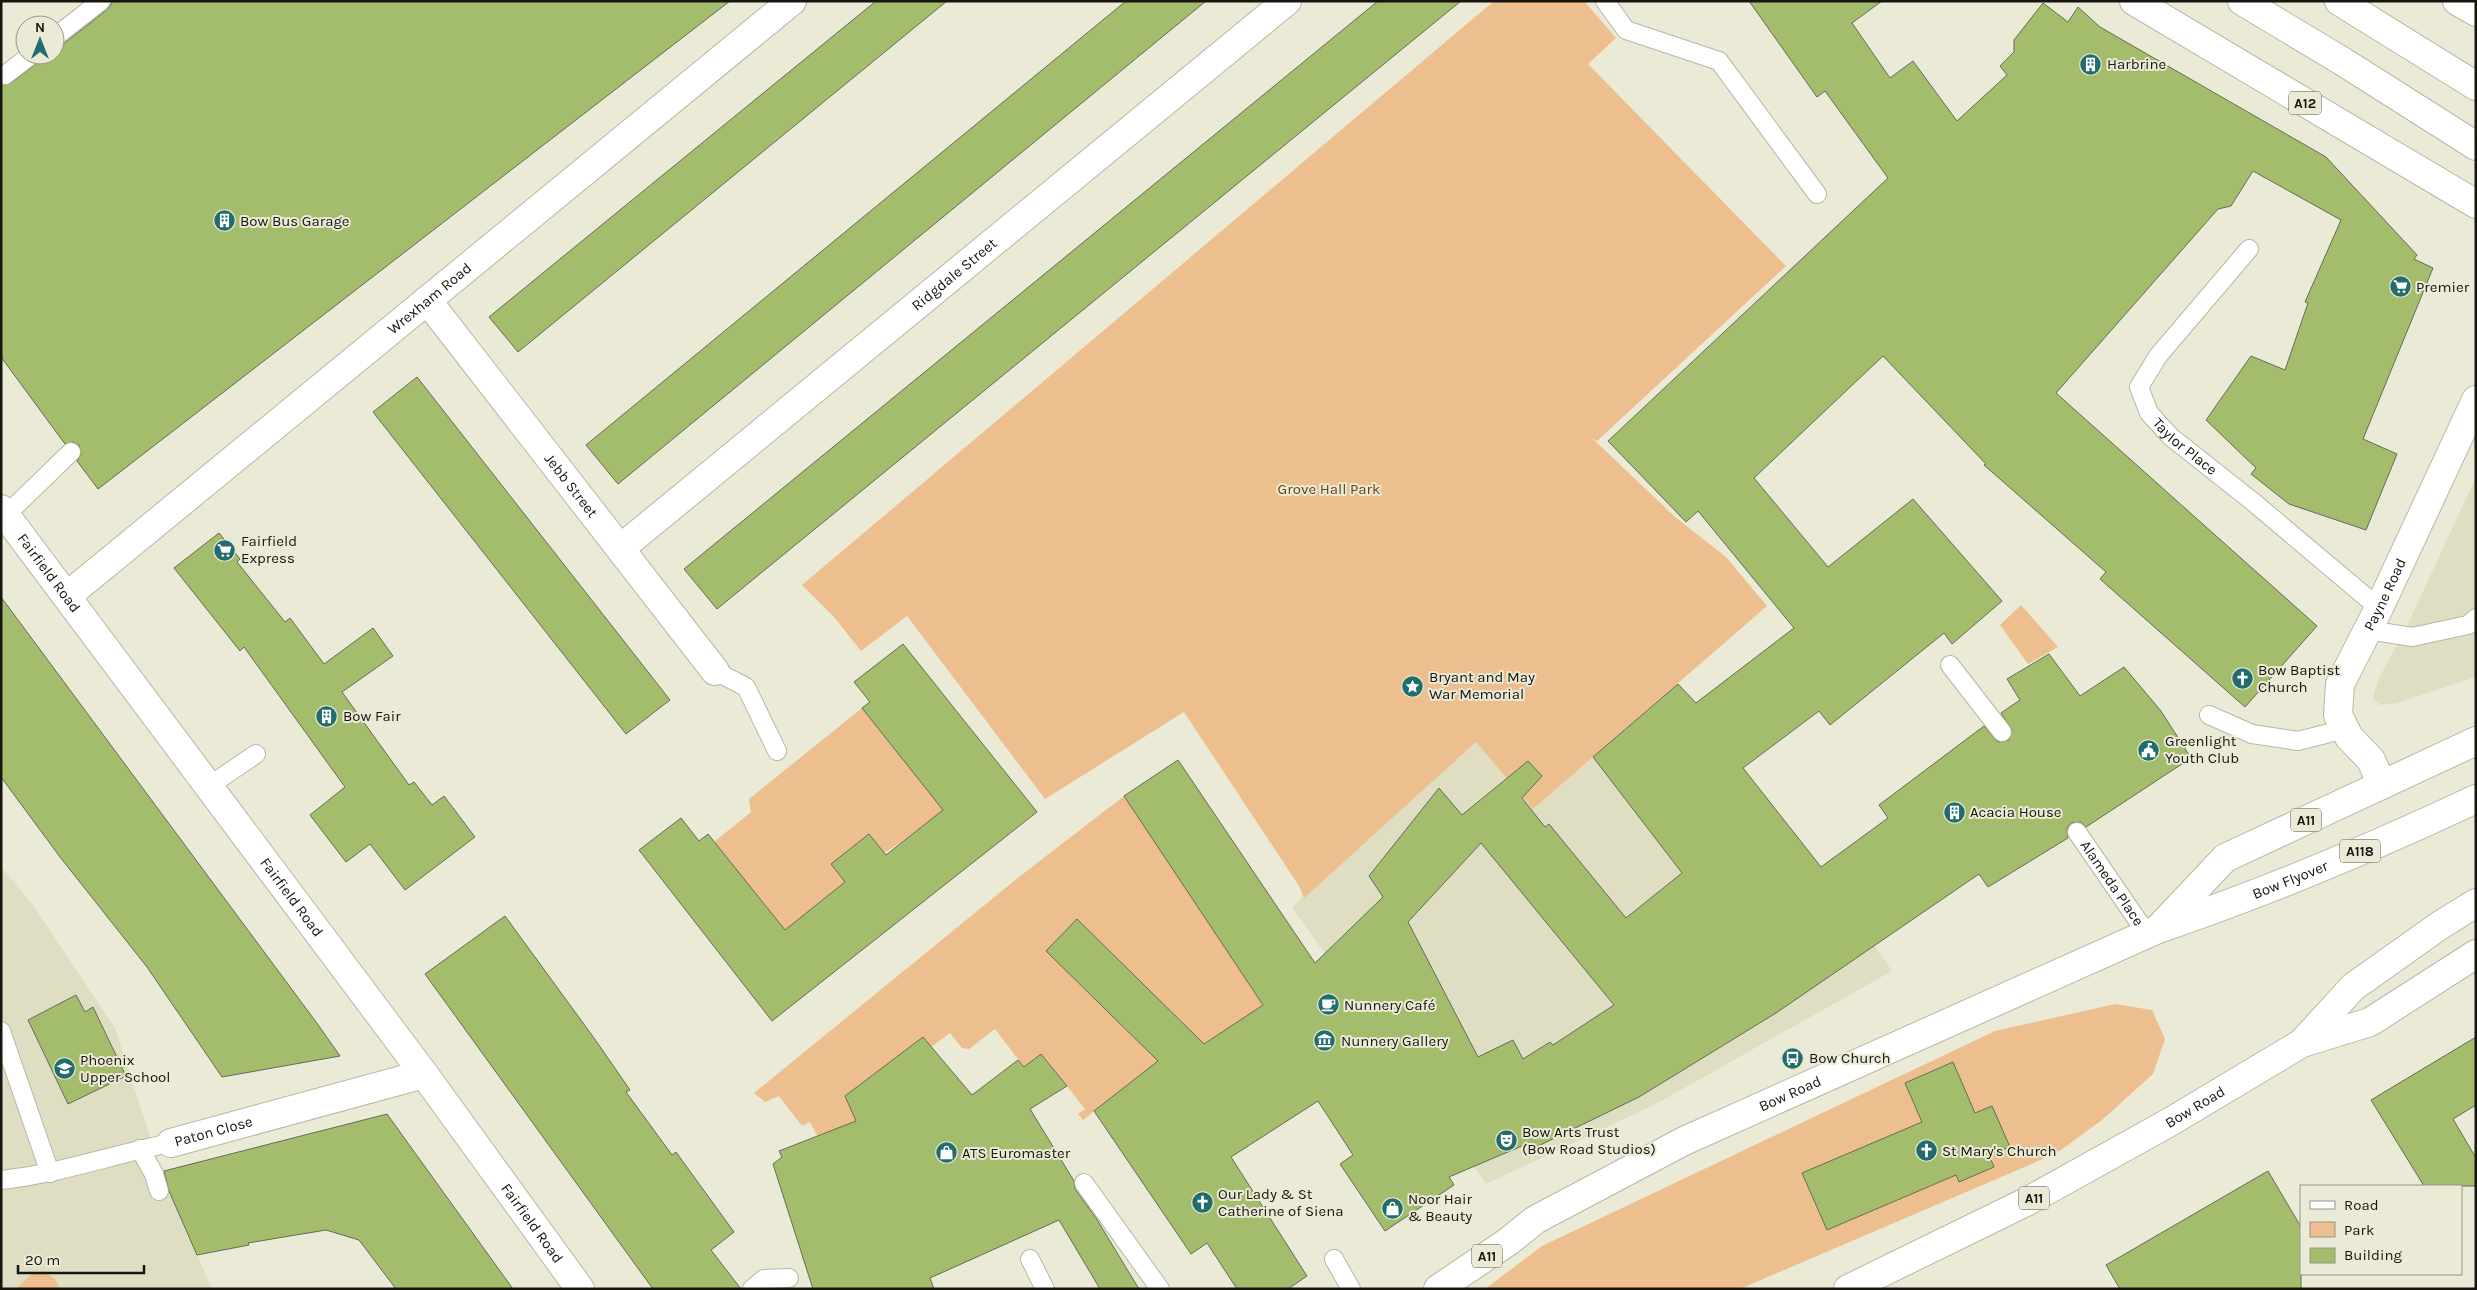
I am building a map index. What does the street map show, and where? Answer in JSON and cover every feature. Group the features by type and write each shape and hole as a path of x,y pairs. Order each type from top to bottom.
{"main road":[{"name":"Wrexham Road","path":"67,596 792,1"},
{"name":"Ridgdale Street","path":"621,548 1287,1"},
{"name":"A12","path":"2134,1 2476,204"},
{"path":"2242,1 2342,61 2476,146"},
{"path":"2339,1 2476,86"},
{"path":"2457,1 2476,12"},
{"name":"Jebb Street","path":"427,300 715,671"},
{"name":"Payne Road","path":"2382,785 2371,760 2345,729 2338,715 2340,684 2374,619 2476,400"},
{"name":"Fairfield Road","path":"4,512 424,1074 580,1289"},
{"name":"A11","path":"2152,932 2225,858 2476,741"},
{"name":"Bow Flyover","path":"2152,932 2243,900 2419,826 2476,799"},
{"name":"Bow Road","path":"2302,1043 2353,987 2476,903"},
{"name":"Bow Road","path":"1438,1289 1509,1241 1535,1220 1684,1140 2152,932"},
{"name":"Bow Road","path":"1848,1289 2026,1202 2170,1122 2302,1043 2370,1022 2476,954"},
{"name":"Paton Close","path":"171,1143 424,1074"}],"lane":[{"path":"65,28 100,1"},
{"path":"1605,1 1626,30 1718,61 1817,194"},
{"path":"5,76 19,65"},
{"name":"Taylor Place","path":"2249,249 2158,356 2139,387 2149,413 2171,437 2252,501 2374,619"},
{"path":"4,512 71,452"},
{"path":"2374,619 2412,636 2473,623"},
{"path":"1950,665 2002,732"},
{"path":"715,671 746,687 777,750"},
{"path":"2208,715 2252,734 2298,741 2345,729"},
{"path":"209,786 256,754"},
{"name":"Alameda Place","path":"2077,832 2152,932"},
{"path":"1,1031 50,1173"},
{"name":"Paton Close","path":"1,1180 50,1173 140,1149 171,1143"},
{"path":"140,1149 154,1174 159,1190"},
{"path":"1084,1183 1160,1289"},
{"path":"1030,1260 1045,1289"},
{"path":"1334,1260 1351,1289"},
{"path":"752,1289 764,1279 789,1278"}],"shaded area":[{"path":"2476,477 2476,677 2397,703 2380,705 2374,700 2379,678 2406,628"},
{"path":"1678,684 1821,867 1892,971 1654,1105 1486,1184 1292,907 1477,741 1533,809"},
{"name":"Phoenix Upper School","path":"1,867 33,905 115,1028 161,1171 212,1289 1,1289"}],"green space":[{"name":"Grove Hall Park","path":"1494,1 1584,1 1616,38 1588,64 1786,266 1597,441 1592,438 1675,517 1726,557 1767,606 1533,809 1476,742 1304,898 1299,886 1184,712 1045,799 907,616 861,651 834,617 802,585"},
{"path":"2021,605 2058,647 2028,664 2000,625"},
{"path":"862,708 945,809 884,853 869,835 845,882 778,938 779,922 760,898 752,905 720,864 727,858 714,842 751,812 749,799"},
{"path":"1124,796 1263,1005 1176,1063 1120,1091 1083,1120 1078,1114 1085,1109 1042,1054 1024,1067 995,1029 969,1049 962,1048 950,1033 931,1047 923,1037 845,1096 906,1226 873,1241 810,1122 802,1126 779,1096 765,1102 754,1093 1019,877"},
{"path":"2115,1004 2152,1010 2165,1039 2153,1074 2102,1120 2061,1150 2034,1163 1740,1289 1485,1289 1542,1246 1995,1031"},
{"path":"43,1271 55,1279 60,1289 16,1289 32,1274"}],"building":[{"name":"Bow Bus Garage","path":"113,1 730,1 98,489 77,461 81,454 79,445 73,442 65,444 1,357 1,85 11,83 34,65 65,65 65,43 108,9"},
{"path":"876,1 947,1 518,352 489,317"},
{"path":"1126,1 1206,1 618,484 586,445"},
{"path":"1378,1 1461,1 717,609 684,569"},
{"path":"1749,1 1882,1 1852,23 1890,78 1913,61 1957,121 2007,75 2000,66 2014,52 2014,40 2043,3 2068,22 2078,7 2100,27 2326,157 2417,255 2414,259 2433,268 2363,439 2397,454 2366,530 2289,504 2251,474 2256,468 2206,420 2251,356 2285,370 2308,303 2305,302 2341,220 2253,171 2231,206 2218,209 2056,393 2317,626 2245,707 2100,579 2106,572 1984,465 1986,464 1883,356 1754,478 1828,567 1913,499 2002,601 1952,644 1944,633 1830,725 1819,711 1743,768 1821,867 1888,818 1879,805 1984,726 1998,742 2009,740 2012,730 2001,713 2020,700 2007,679 2049,654 2080,696 2124,667 2161,711 2191,758 2086,827 2081,822 2071,823 2067,828 2068,838 1988,887 1979,874 1776,1013 1639,1097 1532,1149 1529,1143 1449,1177 1454,1185 1385,1231 1340,1164 1353,1155 1318,1101 1231,1157 1307,1276 1288,1289 1237,1289 1207,1243 1191,1254 1094,1111 1158,1061 1046,951 1077,919 1204,1044 1263,1005 1124,796 1178,760 1315,963 1383,897 1369,876 1439,788 1462,815 1528,761 1542,776 1522,798 1545,827 1549,824 1626,918 1682,873 1593,757 1678,684 1696,703 1794,628 1698,511 1686,522 1608,441 1888,178 1825,91 1817,97","holes":["1481,843 1614,1005 1553,1045 1550,1042 1523,1059 1513,1040 1478,1057 1408,922"]},
{"path":"417,377 670,700 626,734 373,412"},
{"path":"219,533 240,559 237,562 285,622 290,618 324,664 373,628 393,656 342,692 409,785 414,782 432,805 444,796 475,837 405,890 370,844 346,862 310,815 345,787 244,647 240,651 174,568"},
{"path":"1,597 340,1056 222,1077 147,967 60,857 1,777"},
{"path":"903,644 1037,812 772,1021 639,850 681,818 699,841 708,834 785,930 845,882 831,864 869,834 886,855 943,810 862,708 870,702 854,682"},
{"path":"505,916 630,1090 626,1092 672,1155 676,1152 734,1232 711,1250 741,1289 653,1289 425,974"},
{"path":"76,995 85,1012 93,1007 126,1076 68,1104 28,1020"},
{"path":"923,1037 972,1095 1018,1060 1024,1067 1041,1054 1067,1086 1030,1109 1074,1181 1075,1189 1096,1218 1139,1289 1100,1289 1059,1220 930,1278 934,1289 813,1289 773,1164 782,1157 779,1151 856,1121 845,1096"},
{"path":"2476,1037 2476,1105 2453,1119 2476,1158 2476,1186 2423,1185 2371,1100"},
{"name":"St Mary's Church","path":"1953,1062 1975,1113 1992,1106 2010,1147 1989,1155 1994,1167 1959,1182 1956,1175 1827,1230 1802,1173 1922,1122 1905,1083"},
{"path":"387,1114 513,1289 396,1289 359,1240 326,1230 248,1243 249,1245 197,1255 169,1191 164,1171"},
{"path":"2268,1171 2300,1225 2301,1289 2120,1289 2106,1265"}],"place":[{"name":"Harbrine","path":"2091,64"},
{"name":"Bow Bus Garage","path":"224,221"},
{"name":"Premier","path":"2400,287"},
{"name":"Fairfield Express","path":"225,550"},
{"name":"Bow Baptist Church","path":"2242,679"},
{"name":"Bryant and May War Memorial","path":"1413,686"},
{"name":"Bow Fair","path":"327,716"},
{"name":"Greenlight Youth Club","path":"2149,750"},
{"name":"Acacia House","path":"1954,812"},
{"name":"Nunnery Café","path":"1328,1005"},
{"name":"Nunnery Gallery","path":"1325,1041"},
{"name":"Bow Church","path":"1793,1058"},
{"name":"Phoenix Upper School","path":"64,1069"},
{"name":"Bow Arts Trust (Bow Road Studios)","path":"1506,1141"},
{"name":"St Mary's Church","path":"1926,1151"},
{"name":"ATS Euromaster","path":"946,1153"},
{"name":"Our Lady & St Catherine of Siena","path":"1202,1203"},
{"name":"Noor Hair & Beauty","path":"1392,1208"}]}
